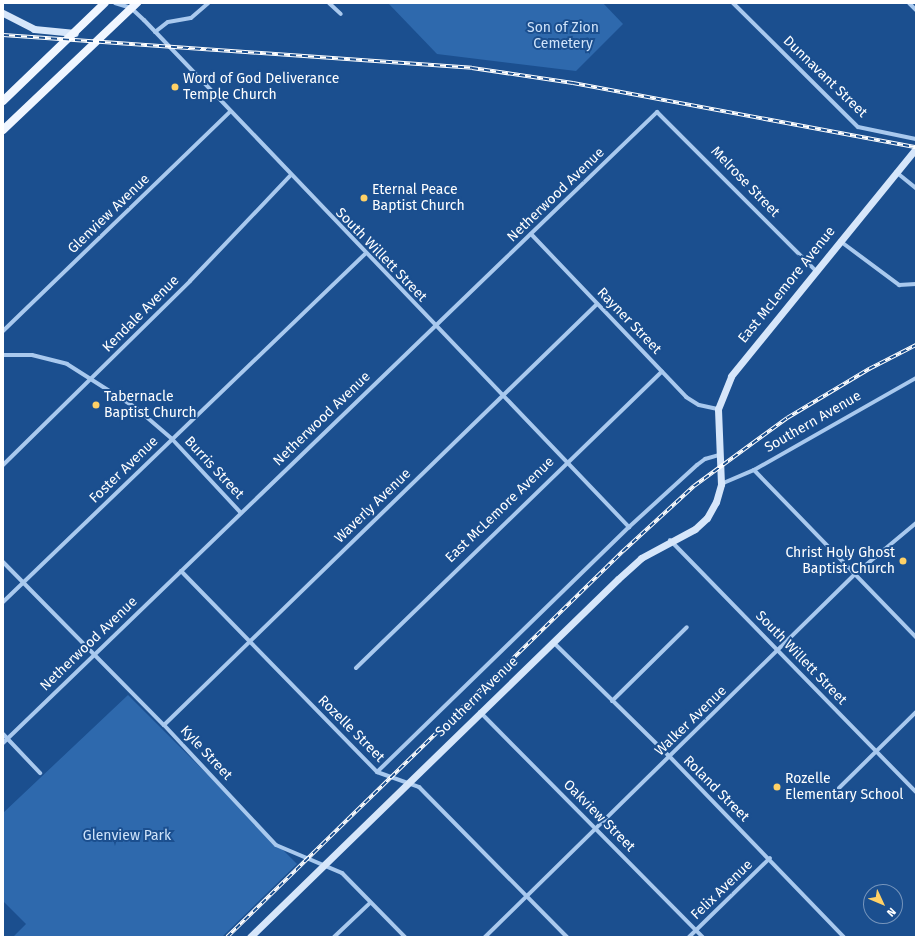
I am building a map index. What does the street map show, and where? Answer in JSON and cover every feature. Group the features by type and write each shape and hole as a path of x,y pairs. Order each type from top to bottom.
{"main road":[{"path":"3,102 105,3"},
{"path":"3,130 134,6"},
{"path":"3,13 34,28 75,33"},
{"name":"East McLemore Avenue","path":"719,455 718,410 731,376 916,148"},
{"name":"Southern Avenue","path":"250,937 480,712 641,558 670,540 695,529 707,518 716,502 721,484 719,455"}],"street":[{"name":"South Willett Street","path":"115,3 134,6 155,32 290,176 566,464 629,527"},
{"path":"155,32 168,22 191,18 208,3"},
{"path":"329,3 341,14"},
{"name":"Dunnavant Street","path":"733,3 858,127 916,139"},
{"path":"909,3 916,10"},
{"name":"Glenview Avenue","path":"3,331 230,112"},
{"name":"Netherwood Avenue","path":"3,743 658,112"},
{"name":"Melrose Street","path":"658,112 816,270"},
{"path":"896,172 916,188"},
{"name":"Kendale Avenue","path":"3,465 93,379 290,176"},
{"name":"Rayner Street","path":"531,234 686,396 699,405 718,410"},
{"path":"840,241 899,285 916,284"},
{"name":"Foster Avenue","path":"3,602 365,254"},
{"name":"Waverly Avenue","path":"164,725 597,304"},
{"name":"Burris Street","path":"3,355 32,355 67,364 93,379 136,408 172,439 241,513"},
{"name":"East McLemore Avenue","path":"356,668 662,371"},
{"name":"Southern Avenue","path":"721,484 754,470 916,378"},
{"name":"Southern Avenue","path":"377,772 629,527 697,465 705,459 719,455"},
{"path":"754,470 916,637"},
{"name":"Walker Avenue","path":"485,937 855,574 916,523"},
{"name":"South Willett Street","path":"670,540 916,792"},
{"name":"Kyle Street","path":"3,562 164,725 276,845 305,860 325,864 342,874 405,937"},
{"name":"Rozelle Street","path":"181,571 377,772 419,787 567,937"},
{"path":"612,701 687,627"},
{"name":"Roland Street","path":"553,642 770,858 844,937"},
{"name":"Oakview Street","path":"480,712 703,937"},
{"path":"839,788 916,712"},
{"path":"3,734 40,773"},
{"name":"Felix Avenue","path":"689,937 770,858"},
{"path":"334,937 370,903"}],"green space":[{"name":"Son of Zion Cemetery","path":"388,3 603,3 623,24 576,71 437,54"},
{"name":"Glenview Park","path":"128,695 297,864 222,937 13,937 26,924 3,901 3,813"}],"railway":[{"path":"3,35 472,68 573,83 916,147"},
{"path":"227,937 623,551 694,486 787,418 869,369 916,345"}],"place":[{"name":"Word of God Deliverance Temple Church","path":"175,87"},
{"name":"Eternal Peace Baptist Church","path":"364,198"},
{"name":"Tabernacle Baptist Church","path":"96,405"},
{"name":"Christ Holy Ghost Baptist Church","path":"903,561"},
{"name":"Rozelle Elementary School","path":"777,787"}]}
